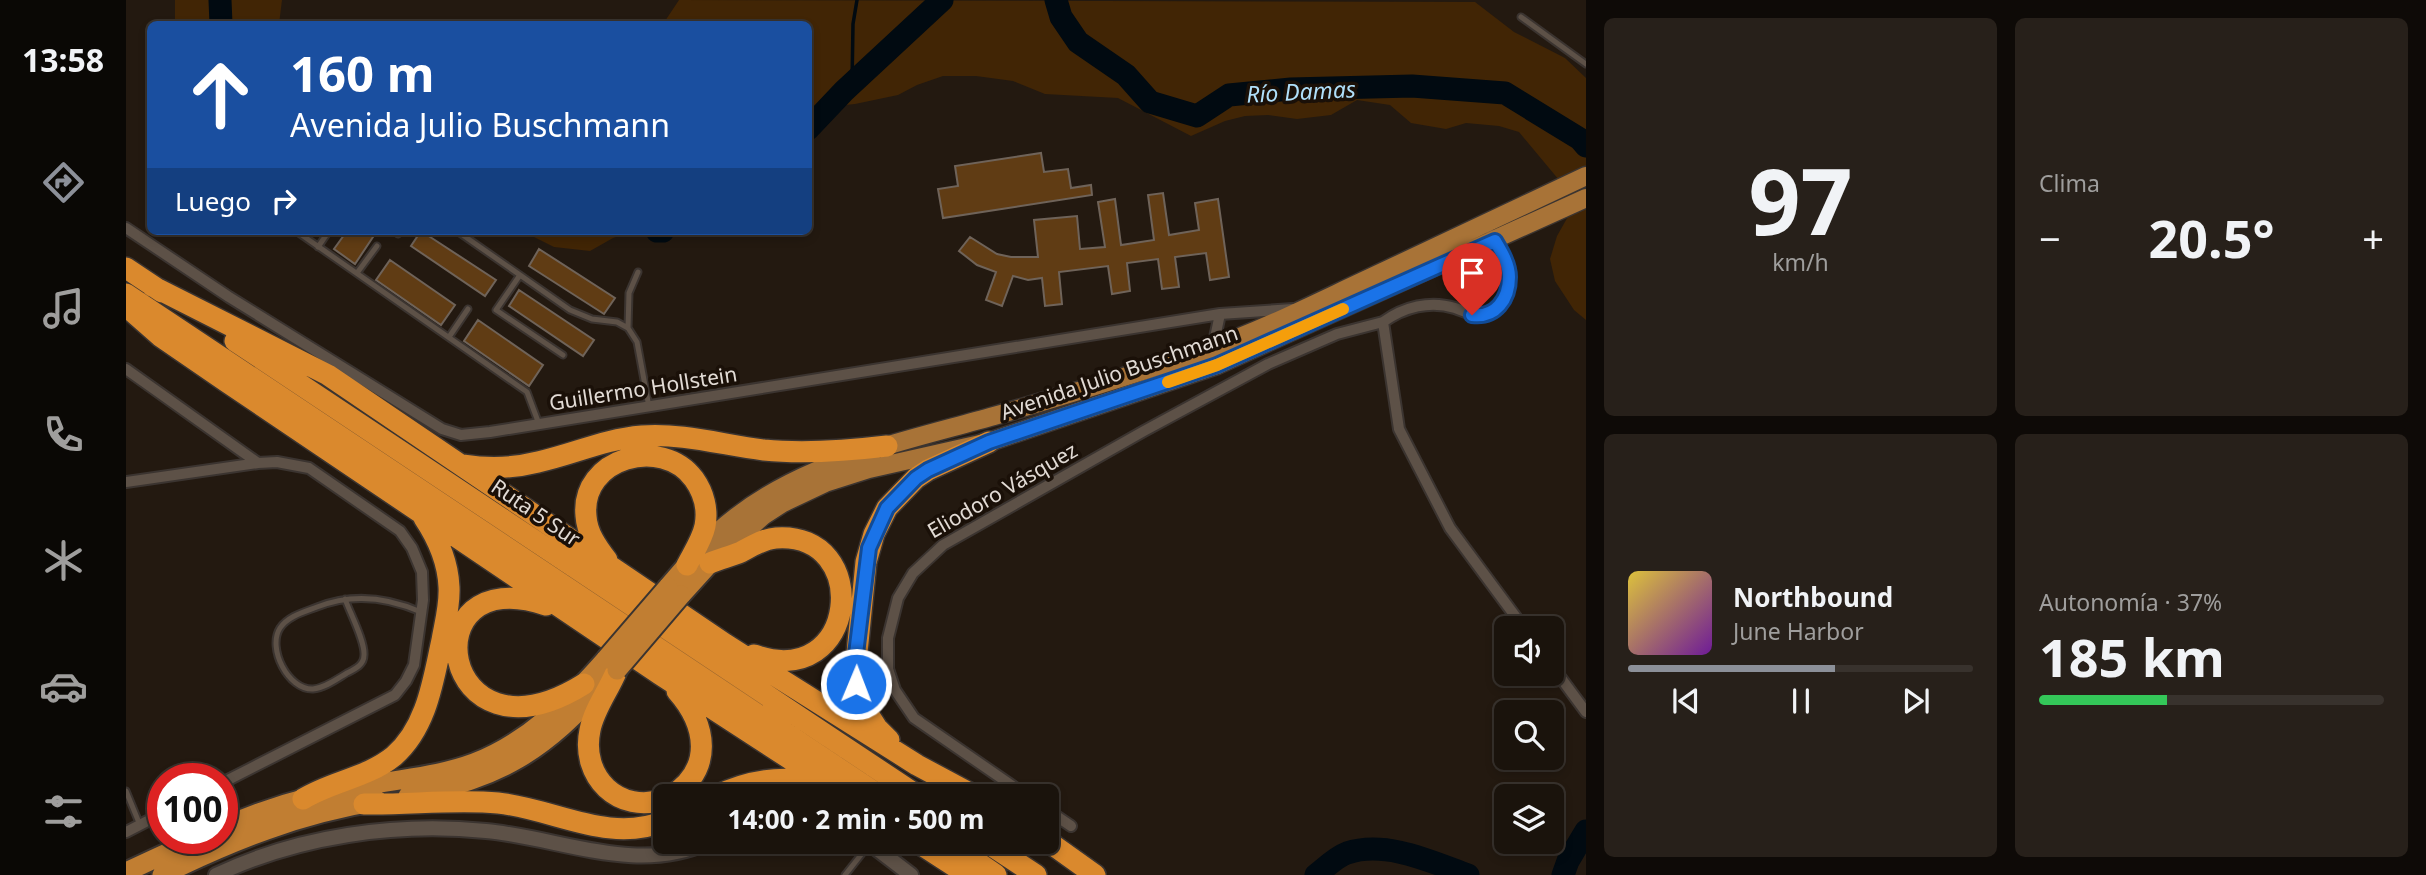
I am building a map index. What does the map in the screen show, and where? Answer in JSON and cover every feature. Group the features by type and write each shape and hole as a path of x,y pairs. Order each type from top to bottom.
{"highway":[{"name":"Ruta 5 Sur","path":"126,268 900,784"},
{"path":"152,286 328,375 725,644 917,765 953,784"},
{"path":"126,294 862,784"},
{"path":"126,306 160,336 661,675 829,784"},
{"path":"459,464 494,468 526,465 605,441 644,436 682,436 786,452 846,451 887,446"},
{"path":"917,765 877,729 859,694 855,662 868,555 880,521 905,487 928,470 989,442"},
{"path":"162,875 229,843 305,816 458,786 513,763 557,732 611,664 675,591 704,529 706,510 701,491 691,475 676,463 658,456 638,455 619,461 602,473 591,490 585,510 586,519 593,538 606,559 621,573"},
{"path":"303,799 316,791 383,764 403,746 423,715 434,678 449,603 449,588 439,545 416,508"},
{"path":"710,563 769,538 798,540 824,555 836,571 842,590 842,611 834,631 828,640 812,653 792,661 772,660 725,644"},
{"name":"Avenida Julio Buschmann","path":"675,591 710,563"},
{"path":"570,614 517,597 491,601 475,610 463,623 456,644 457,663 465,679 477,692 508,706 524,706 552,700 584,684"},
{"path":"238,822 303,799 435,775 475,763 521,738 611,664"},
{"path":"611,664 590,731 588,750 593,768 604,786 627,801 645,804 653,802"},
{"path":"661,675 688,705 699,727 702,745 696,771 686,784"},
{"path":"748,784 780,779 807,780 818,784"},
{"path":"364,804 495,803 529,808 593,827 620,830 653,825"},
{"path":"1059,849 1095,875"},
{"path":"126,872 165,854"},
{"path":"936,854 968,875"},
{"path":"965,854 996,875"},
{"path":"1004,854 1035,875"}],"main road":[{"name":"Avenida Julio Buschmann","path":"687,565 728,523 768,495 835,462 1046,401 1213,348 1304,309 1586,176"},
{"name":"Avenida Julio Buschmann","path":"710,563 744,530 763,516 825,483 869,469 989,442 1217,365 1586,198"}],"street":[{"name":"Eliodoro Vásquez","path":"1010,784 914,718 895,690 888,669 888,638 898,598 913,573 943,545 1256,370 1337,334 1383,322 1401,311 1422,305 1444,306 1479,316 1497,309 1504,299 1509,277 1495,241 1483,224"},
{"name":"Guillermo Hollstein","path":"126,228 229,297 442,429 461,435 1220,314 1304,309"},
{"path":"1213,348 1220,314"},
{"path":"1383,322 1399,429 1450,528 1515,616"},
{"path":"126,369 258,463"},
{"path":"126,482 258,463 295,463 309,468 400,531 412,548 422,572 421,612 414,665 407,681 395,695 238,775"},
{"path":"1564,682 1586,712"},
{"path":"1059,819 1071,827"},
{"path":"126,832 147,821"},
{"path":"216,875 251,859 304,844 339,837 414,829 464,829 517,835 607,857 636,860 680,854"},
{"path":"884,854 911,875"}],"lane":[{"path":"1521,17 1586,64"},
{"path":"302,235 527,392 539,424"},
{"path":"318,247 326,235"},
{"path":"463,235 570,310 592,319 617,322 628,328 637,342 649,407"},
{"path":"357,273 377,246"},
{"path":"628,328 629,293 638,272"},
{"path":"520,275 496,310 563,355"},
{"path":"449,337 468,309"},
{"path":"345,599 364,648 363,661 359,667 323,687 300,687 289,677 276,652 278,630 291,618 332,601 345,599 383,600 421,612"},
{"path":"126,791 140,825"},
{"path":"845,875 860,854"}],"shaded area":[{"path":"175,0 282,0 279,21 175,21"},
{"path":"679,0 1475,2 1514,32 1565,58 1586,78 1586,320 1574,310 1555,281 1550,259 1557,236 1570,213 1569,192 1519,132 1499,126 1466,123 1446,129 1411,123 1390,105 1357,100 1331,115 1297,119 1268,115 1245,116 1225,121 1191,136 1118,98 1045,94 1013,81 976,76 943,76 898,95 835,106 822,111 812,121 812,21 665,21"},
{"path":"530,235 622,235 590,251 554,247"}],"building":[{"path":"1041,153 1044,172 1068,169 1071,188 1091,185 1092,195 943,218 938,189 958,186 955,166"},
{"path":"1163,193 1169,235 1199,230 1195,203 1218,199 1229,277 1210,280 1206,253 1175,257 1179,287 1162,289 1158,259 1127,263 1130,291 1112,294 1108,266 1059,272 1062,304 1045,306 1042,278 1028,280 1013,276 1002,306 986,300 996,272 977,265 959,251 970,237 997,254 1038,257 1034,220 1077,216 1080,249 1105,247 1098,202 1115,199 1121,245 1154,240 1148,195"},
{"path":"344,235 374,235 355,264 334,249"},
{"path":"418,235 427,235 496,280 485,296 411,246"},
{"path":"539,249 615,298 604,314 529,266"},
{"path":"390,260 455,305 441,325 376,280"},
{"path":"519,290 594,340 583,356 509,306"},
{"path":"478,320 543,365 529,386 464,341"}],"waterway":[{"name":"Río Damas","path":"220,0 221,21"},
{"path":"852,84 853,24 857,0"},
{"name":"Río Damas","path":"812,125 844,91 942,0"},
{"name":"Río Damas","path":"1056,0 1061,17 1078,42 1126,75 1150,102 1197,116 1229,95 1291,89 1412,86 1505,93 1580,139 1586,146"},
{"path":"1563,875 1586,831"},
{"path":"1316,875 1347,853 1377,849 1409,854 1468,875"}],"slow traffic":[{"path":"1168,382 1217,365 1343,309"}],"route":[{"path":"856,684 855,662 869,548 887,508 905,487 928,470 989,442 1217,365 1495,241 1509,277 1506,294 1497,309 1486,315 1472,315"}]}
